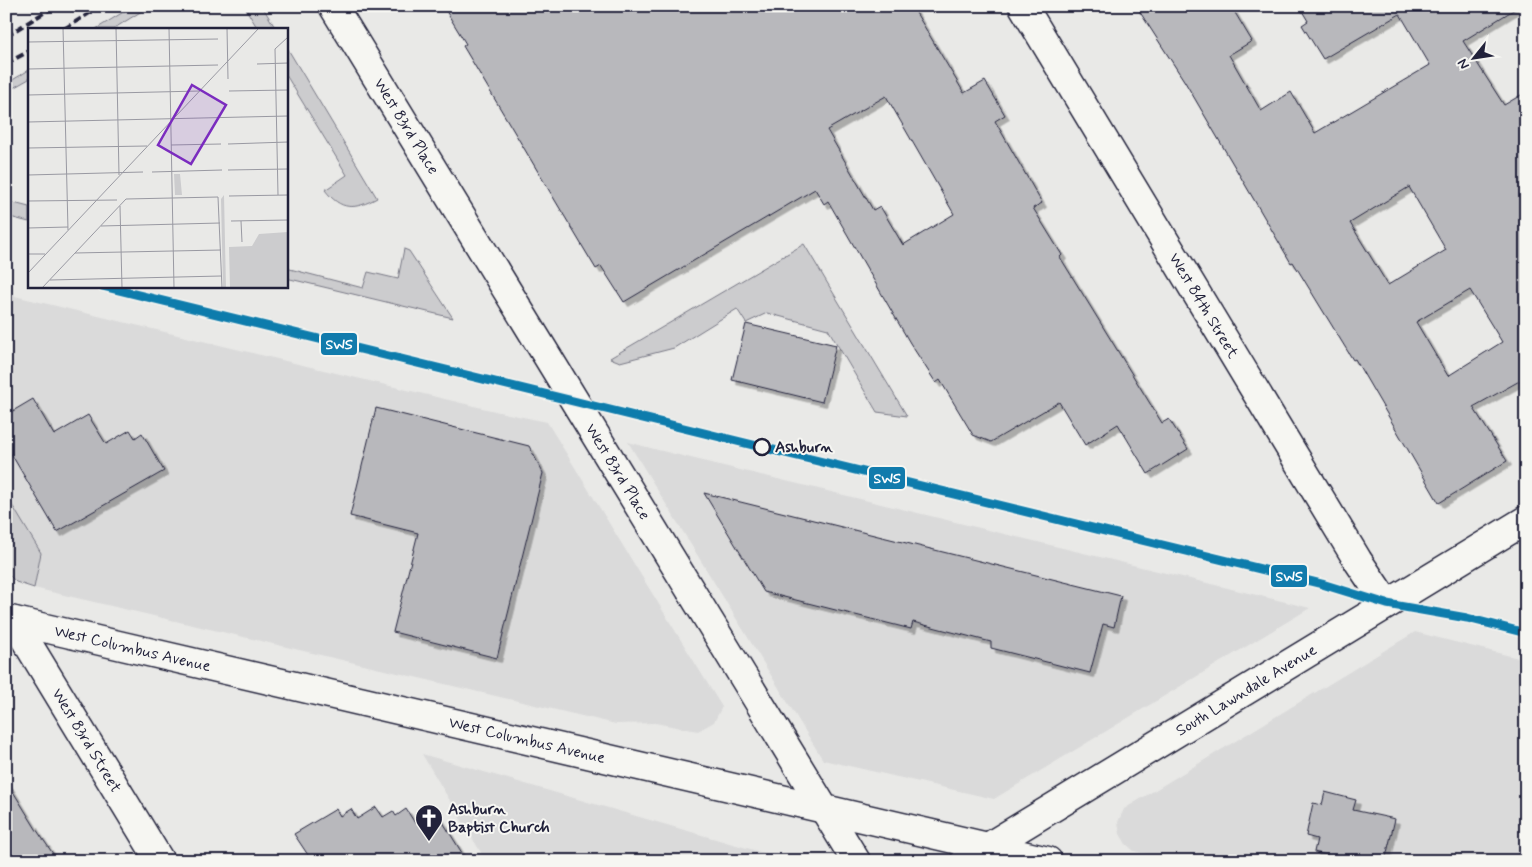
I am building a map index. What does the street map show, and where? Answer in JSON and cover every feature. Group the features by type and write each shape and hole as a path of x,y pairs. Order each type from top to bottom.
{"street":[{"name":"West 83rd Place","path":"333,6 856,861"},
{"name":"West 84th Street","path":"1023,6 1358,561 1387,604"},
{"name":"South Lawndale Avenue","path":"965,861 1526,520"},
{"name":"West Columbus Avenue","path":"10,620 1048,861"},
{"name":"West 83rd Street","path":"10,620 160,861"}],"shaded area":[{"path":"133,6 150,6 115,28 98,28"},
{"path":"244,6 262,6 275,28 257,28"},
{"path":"288,49 377,198 355,206 343,205 337,202 325,190 347,175 288,78"},
{"path":"28,71 28,80 6,92 6,84"},
{"path":"6,201 28,207 28,222 6,216"},
{"path":"804,244 907,416 877,412 828,329 767,313 746,323 737,309 674,348 620,362 610,358"},
{"path":"404,249 409,251 453,318 288,278 288,269 363,288 368,272 398,279"},
{"path":"6,294 547,422 722,707 714,722 698,731 655,723 616,724 34,588 41,553 6,495"},
{"path":"628,442 1310,608 994,799 823,760"},
{"path":"6,495 41,553 34,588 16,582 6,572"},
{"path":"1415,632 1526,660 1526,861 1176,861 1134,851 1126,844 1120,834 1118,822 1124,809"},
{"path":"422,754 792,861 486,861"}],"building":[{"path":"443,6 912,6 964,93 985,81 1005,115 995,121 1042,203 1033,208 1062,255 1060,257 1162,423 1169,419 1188,449 1148,474 1118,424 1085,445 1059,402 991,442 973,435 940,380 936,383 910,343 828,201 824,204 815,189 624,302 601,266 596,269 463,46 466,44","holes":["886,96 954,214 903,245 880,206 873,210 827,130"]},
{"path":"1136,6 1231,6 1252,41 1229,55 1261,111 1291,92 1315,133 1430,65 1400,14 1323,59 1302,25 1308,21 1299,6 1520,6 1463,41 1504,105 1526,92 1526,383 1523,379 1473,407 1507,461 1439,503 1355,359 1353,360 1293,262 1291,263 1185,82","holes":["1409,187 1446,250 1388,285 1350,223","1470,290 1502,342 1448,376 1416,322"]},
{"path":"746,324 836,345 822,402 732,380"},
{"path":"33,399 54,435 88,415 106,444 130,430 135,438 142,433 164,471 57,532 6,445 6,415"},
{"path":"376,408 529,446 543,473 497,658 393,632 418,533 350,516"},
{"path":"704,493 1121,596 1114,627 1103,624 1090,673 991,648 991,642 913,622 911,629 764,592"},
{"path":"6,780 36,829 58,861 6,861"},
{"path":"1325,792 1356,800 1353,810 1395,819 1385,861 1352,861 1314,852 1317,839 1306,836 1313,803 1322,805"},
{"path":"376,807 383,817 393,811 396,816 406,809 415,823 436,811 467,861 312,861 294,834 336,809 340,816 351,809 357,819"}],"railway":[{"path":"6,36 55,6"},
{"path":"66,28 101,6"},
{"path":"6,64 28,52"}],"transit line":[{"name":"SWS","path":"110,288 1322,584 1387,604 1467,618 1526,633"}],"place":[{"name":"Ashburn","path":"762,447"},
{"name":"Ashburn Baptist Church","path":"429,842"}]}
